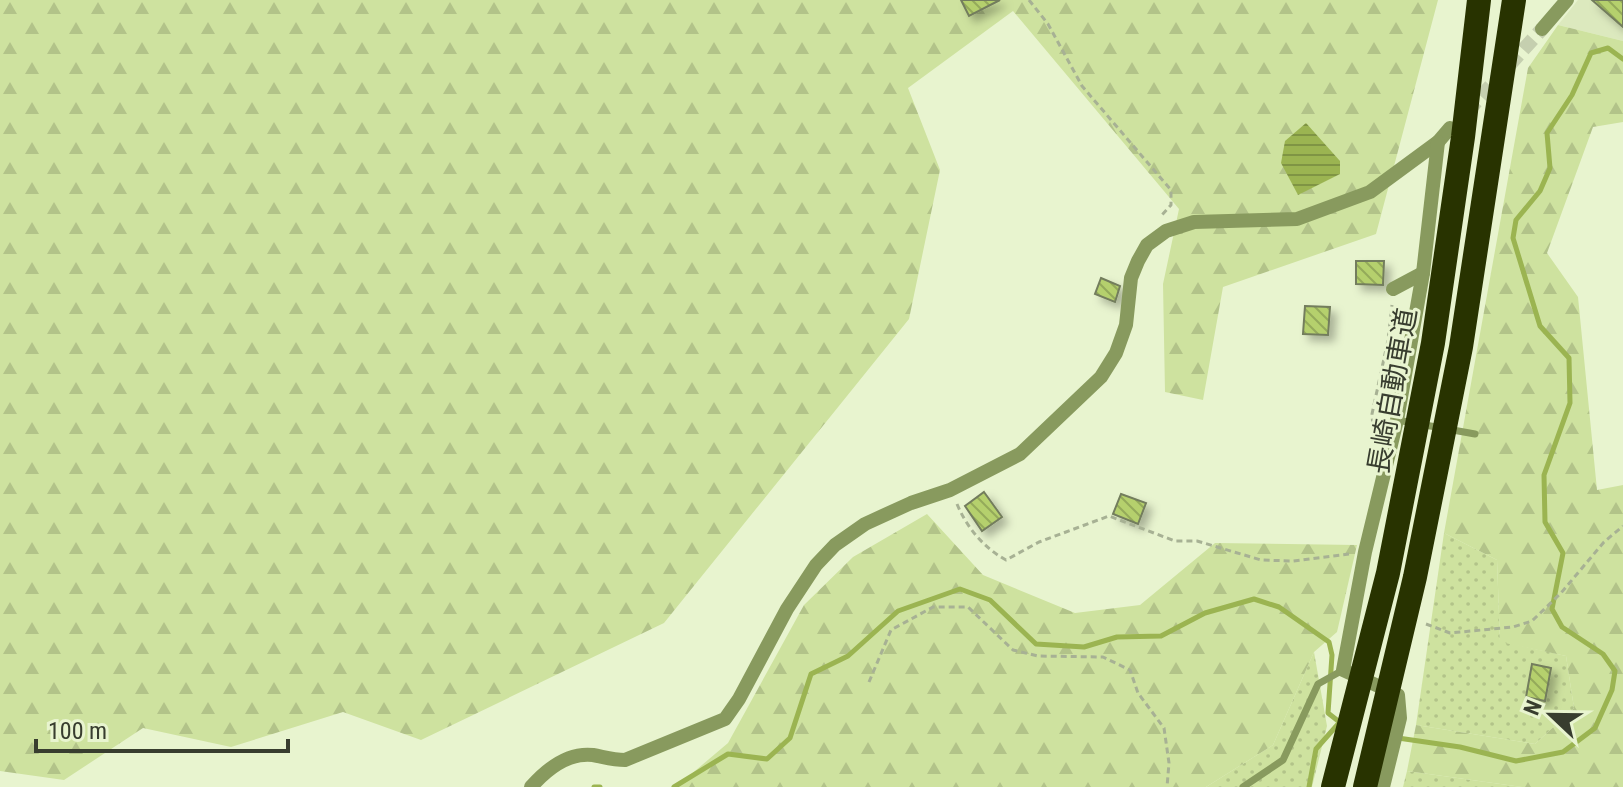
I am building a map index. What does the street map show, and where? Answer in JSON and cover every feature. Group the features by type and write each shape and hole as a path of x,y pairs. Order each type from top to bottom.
{"highway":[{"name":"長崎自動車道","path":"1333,787 1388,573 1433,343 1479,0"},
{"name":"長崎自動車道","path":"1365,787 1415,577 1461,347 1514,0"}],"street":[{"path":"1542,29 1567,0"},
{"path":"531,787 546,769 567,759 590,754 625,760 725,719 787,609 816,565 835,545 865,524 911,503 950,490 1020,454 1101,377 1116,353 1126,325 1131,278 1138,261 1147,245 1166,231 1194,222 1297,219 1370,192 1438,142 1450,128"},
{"path":"1383,787 1400,718 1398,695 1343,670 1365,552 1397,420 1423,273 1438,142"},
{"path":"1393,289 1423,273"}],"lane":[{"path":"1397,420 1475,434"},
{"path":"1243,787 1283,760 1318,684 1343,670"}],"path":[{"path":"1029,0 1048,24 1082,86 1171,190 1171,205 1160,217"},
{"path":"1393,289 1388,340 1372,414 1373,428 1383,433 1397,420"},
{"path":"950,490 962,516 988,550 1006,560 1039,542 1109,516 1175,541 1197,541 1261,560 1293,561 1365,552"},
{"path":"1421,622 1450,633 1513,627 1532,621 1561,593 1604,542 1623,526"},
{"path":"869,682 891,630 933,607 968,607 1013,650 1038,656 1103,657 1130,670 1138,693 1164,728 1169,763 1167,787"}],"shaded area":[{"path":"1578,0 1623,0 1623,41 1558,25"},
{"path":"1306,123 1340,161 1340,174 1298,195 1281,163 1285,141"}],"green space":[{"path":"0,0 1438,0 1376,234 1223,287 1203,400 1165,392 1163,284 1179,209 1013,11 908,88 940,170 909,319 664,623 421,740 343,712 231,747 143,728 64,780 0,771"},
{"path":"1558,25 1623,41 1623,122 1593,127 1547,253 1578,297 1597,490 1623,485 1623,787 1522,787 1407,771 1416,725 1535,744 1574,708 1566,656 1500,642 1497,560 1444,533 1528,68"},
{"path":"927,514 983,575 1075,613 1140,605 1215,543 1357,545 1337,632 1314,652 1273,745 1206,787 676,787 728,743 804,605 853,557"},
{"path":"1444,533 1497,560 1500,641 1566,656 1574,708 1535,744 1416,725"},
{"path":"1314,652 1327,726 1312,787 1206,787 1273,745"},
{"path":"1407,771 1522,787 1403,787"}],"building":[{"path":"961,0 1000,0 969,16"},
{"path":"1592,0 1623,0 1623,27"},
{"path":"1356,261 1384,261 1383,285 1356,284"},
{"path":"1101,278 1120,286 1115,302 1095,294"},
{"path":"1305,306 1330,307 1328,335 1303,334"},
{"path":"984,492 1002,517 982,531 965,506"},
{"path":"1121,494 1146,503 1138,524 1113,514"},
{"path":"1532,664 1551,668 1545,701 1526,697"}],"waterway":[{"path":"1398,738 1460,747 1516,761 1563,752 1595,728 1612,690 1615,671 1603,654 1562,627 1552,609 1563,553 1545,522 1544,475 1570,403 1569,358 1540,326 1513,238 1516,220 1540,191 1550,168 1547,133 1572,95 1591,53 1608,48 1623,59"},
{"path":"674,787 728,754 767,759 790,738 811,674 848,656 898,611 960,589 990,600 1036,644 1084,647 1117,637 1161,636 1205,613 1254,599 1279,607 1329,642 1332,655 1328,713 1342,724"},
{"path":"1309,787 1316,749 1339,723"},
{"path":"594,787 600,787"}],"tunnel":[{"path":"1467,112 1542,29"}]}
